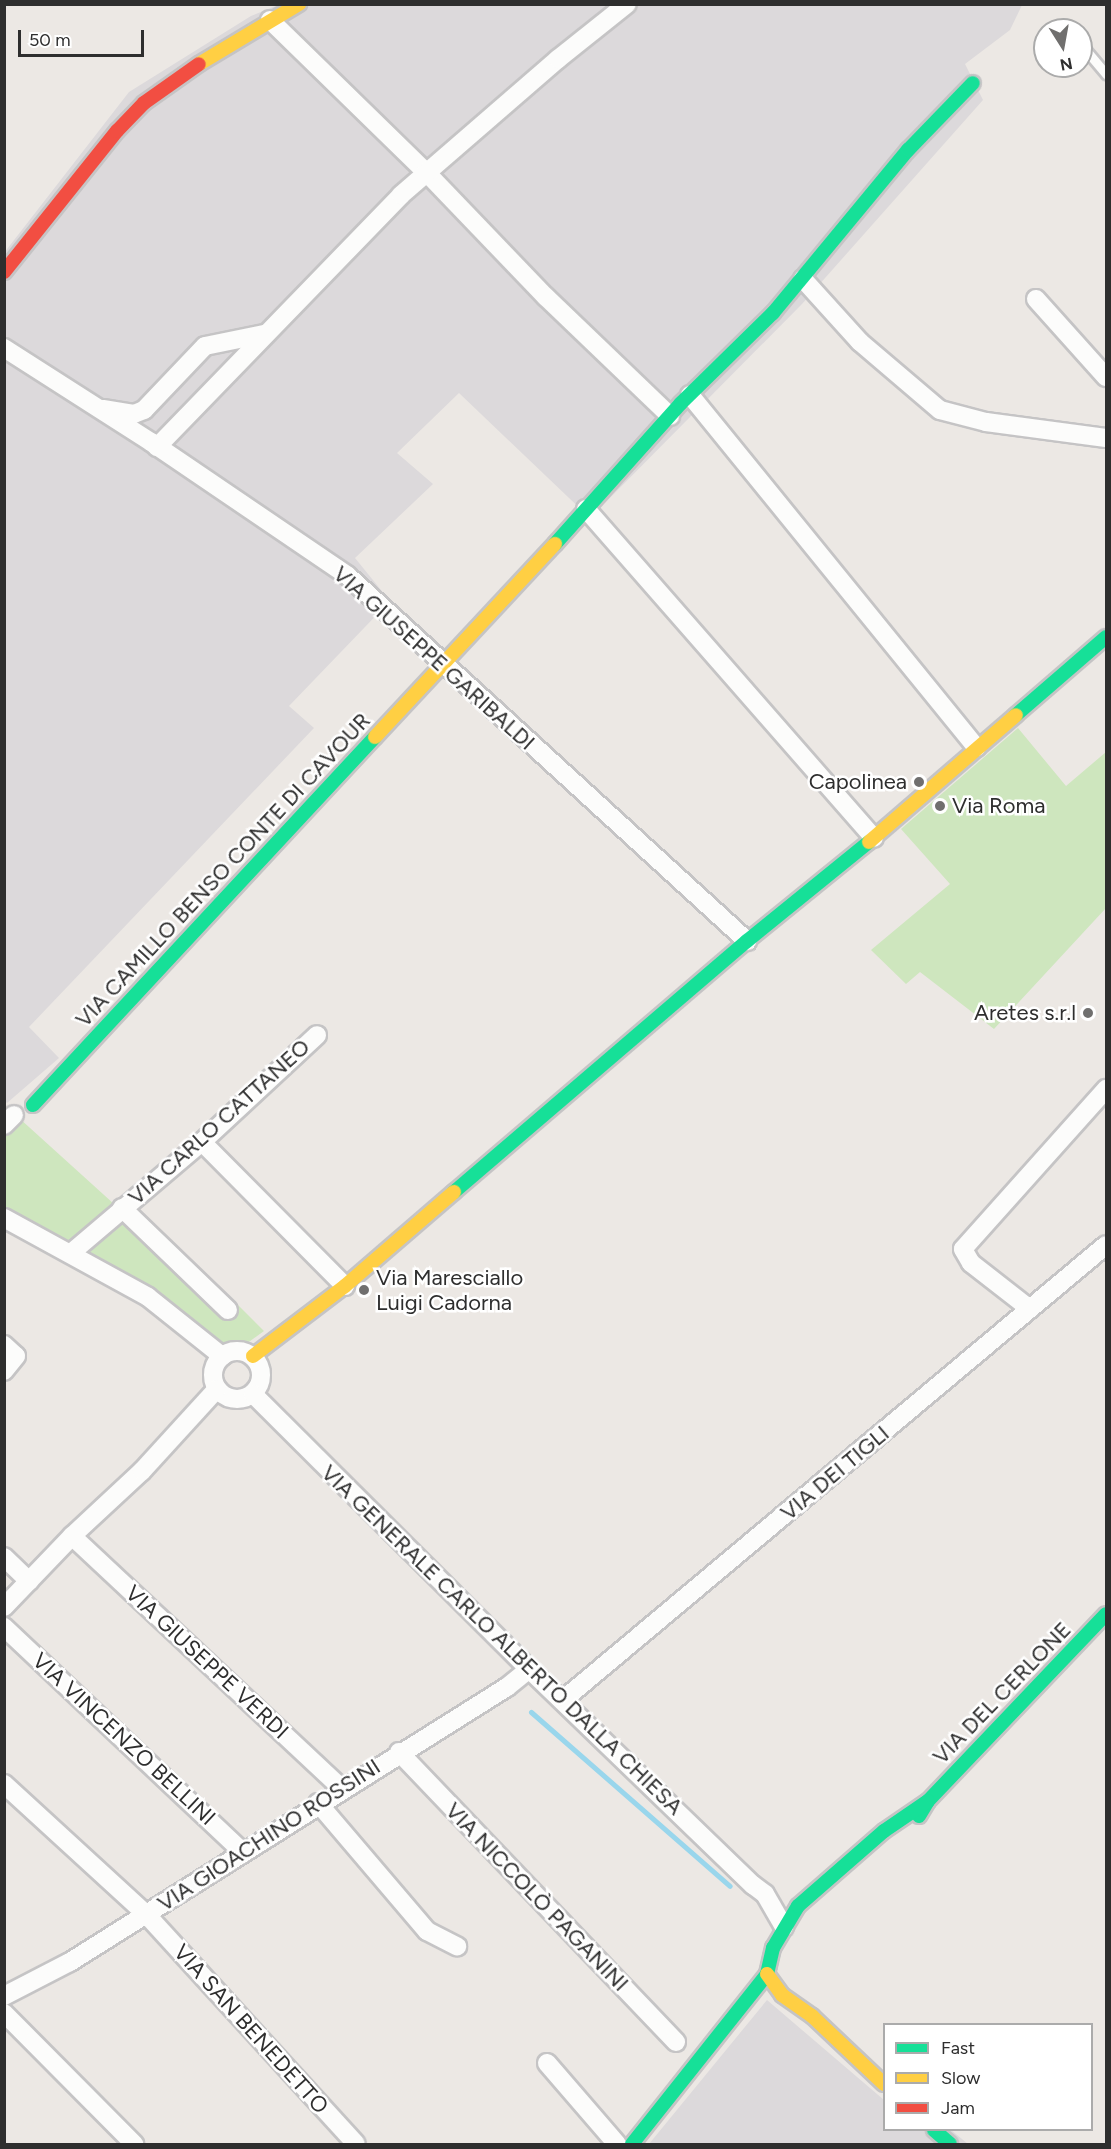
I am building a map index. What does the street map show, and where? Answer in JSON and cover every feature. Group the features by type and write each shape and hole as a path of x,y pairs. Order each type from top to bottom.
{"street":[{"path":"4,272 117,131 144,103 176,78 299,4"},
{"path":"157,447 345,250 426,172 627,4"},
{"path":"270,20 426,172 546,297 670,416"},
{"name":"VIA CAMILLO BENSO CONTE DI CAVOUR","path":"33,1105 443,665 670,416 803,279 908,150 973,83"},
{"path":"803,279 860,342 940,410 986,422 1107,438"},
{"path":"1036,299 1107,377"},
{"path":"94,408 134,414 144,410 205,346 264,334"},
{"name":"VIA GIUSEPPE GARIBALDI","path":"4,348 157,447 348,576 747,941"},
{"path":"690,395 976,747"},
{"path":"586,508 874,838"},
{"path":"253,1356 345,1286 747,941 874,838 976,747 1107,637"},
{"name":"VIA CARLO CATTANEO","path":"71,1253 202,1142 316,1035"},
{"path":"1030,1309 971,1263 963,1249 1107,1089"},
{"path":"202,1142 345,1286"},
{"name":"VIA CARLO CATTANEO","path":"122,1208 228,1310"},
{"path":"4,1218 148,1297 222,1356"},
{"name":"VIA DEI TIGLI","path":"563,1700 1107,1245"},
{"path":"236,1350 253,1356 260,1367 262,1378 252,1394 246,1398 231,1399 217,1389 213,1378 214,1368 222,1356 236,1350"},
{"path":"4,1371 10,1351"},
{"path":"4,1607 72,1536 142,1471 217,1389"},
{"name":"VIA GENERALE CARLO ALBERTO DALLA CHIESA","path":"252,1394 529,1669 765,1894 774,1904 784,1927"},
{"name":"VIA GIUSEPPE VERDI","path":"72,1536 342,1789"},
{"path":"4,1557 29,1581"},
{"name":"VIA DEL CERLONE","path":"899,1838 913,1825 928,1802 1107,1614"},
{"name":"VIA VINCENZO BELLINI","path":"4,1627 243,1852"},
{"name":"VIA GIOACHINO ROSSINI","path":"4,1996 70,1962 399,1752 507,1687 529,1669"},
{"name":"VIA NICCOLÒ PAGANINI","path":"399,1752 676,2042"},
{"name":"VIA SAN BENEDETTO","path":"4,1784 146,1914 356,2145"},
{"name":"VIA DEL CERLONE","path":"784,1927 798,1906 851,1858 884,1831 928,1802"},
{"path":"318,1803 427,1931 457,1946"},
{"path":"632,2145 767,1974 773,1948 784,1927 807,1920"},
{"path":"767,1974 782,1995 812,2016 883,2082"},
{"path":"4,2013 134,2145"},
{"path":"547,2063 617,2145"},
{"path":"935,2131 950,2145"}],"lane":[{"path":"1093,58 1107,74"}],"shaded area":[{"path":"278,5 1022,5 1010,30 965,64 983,100 802,304 590,518 459,393 397,453 433,484 355,558 390,601 289,706 314,728 29,1027 59,1058 7,1103 4,1100 4,253 129,92 251,16"},
{"path":"767,2000 883,2099 883,2131 952,2131 968,2144 649,2144"}],"green space":[{"path":"1018,728 1066,786 1106,752 1106,908 994,1029 920,972 906,984 871,950 950,884 901,829"},
{"path":"19,1118 114,1204 109,1208 225,1316 238,1305 264,1331 246,1344 227,1345 208,1337 5,1210 5,1133"}],"waterway":[{"path":"531,1712 730,1886"}],"traffic: fast":[{"path":"555,544 681,403 773,313 908,150 973,83"},
{"path":"1016,715 1106,637"},
{"path":"33,1105 375,737"},
{"path":"454,1192 747,941 869,842"},
{"path":"919,1816 928,1801 1106,1614"},
{"path":"632,2144 767,1974 773,1948 798,1906 884,1831 928,1801"},
{"path":"935,2131 950,2144"}],"traffic: slow":[{"path":"199,64 299,4"},
{"path":"375,737 555,544"},
{"path":"869,842 1016,715"},
{"path":"253,1356 345,1286 454,1192"},
{"path":"767,1974 782,1995 812,2016 883,2083"}],"traffic: jam":[{"path":"4,272 117,131 144,103 199,64"}],"place":[{"name":"Capolinea","path":"919,782"},
{"name":"Via Roma","path":"940,806"},
{"name":"Aretes s.r.l","path":"1088,1013"},
{"name":"Via Maresciallo Luigi Cadorna","path":"364,1290"}]}
